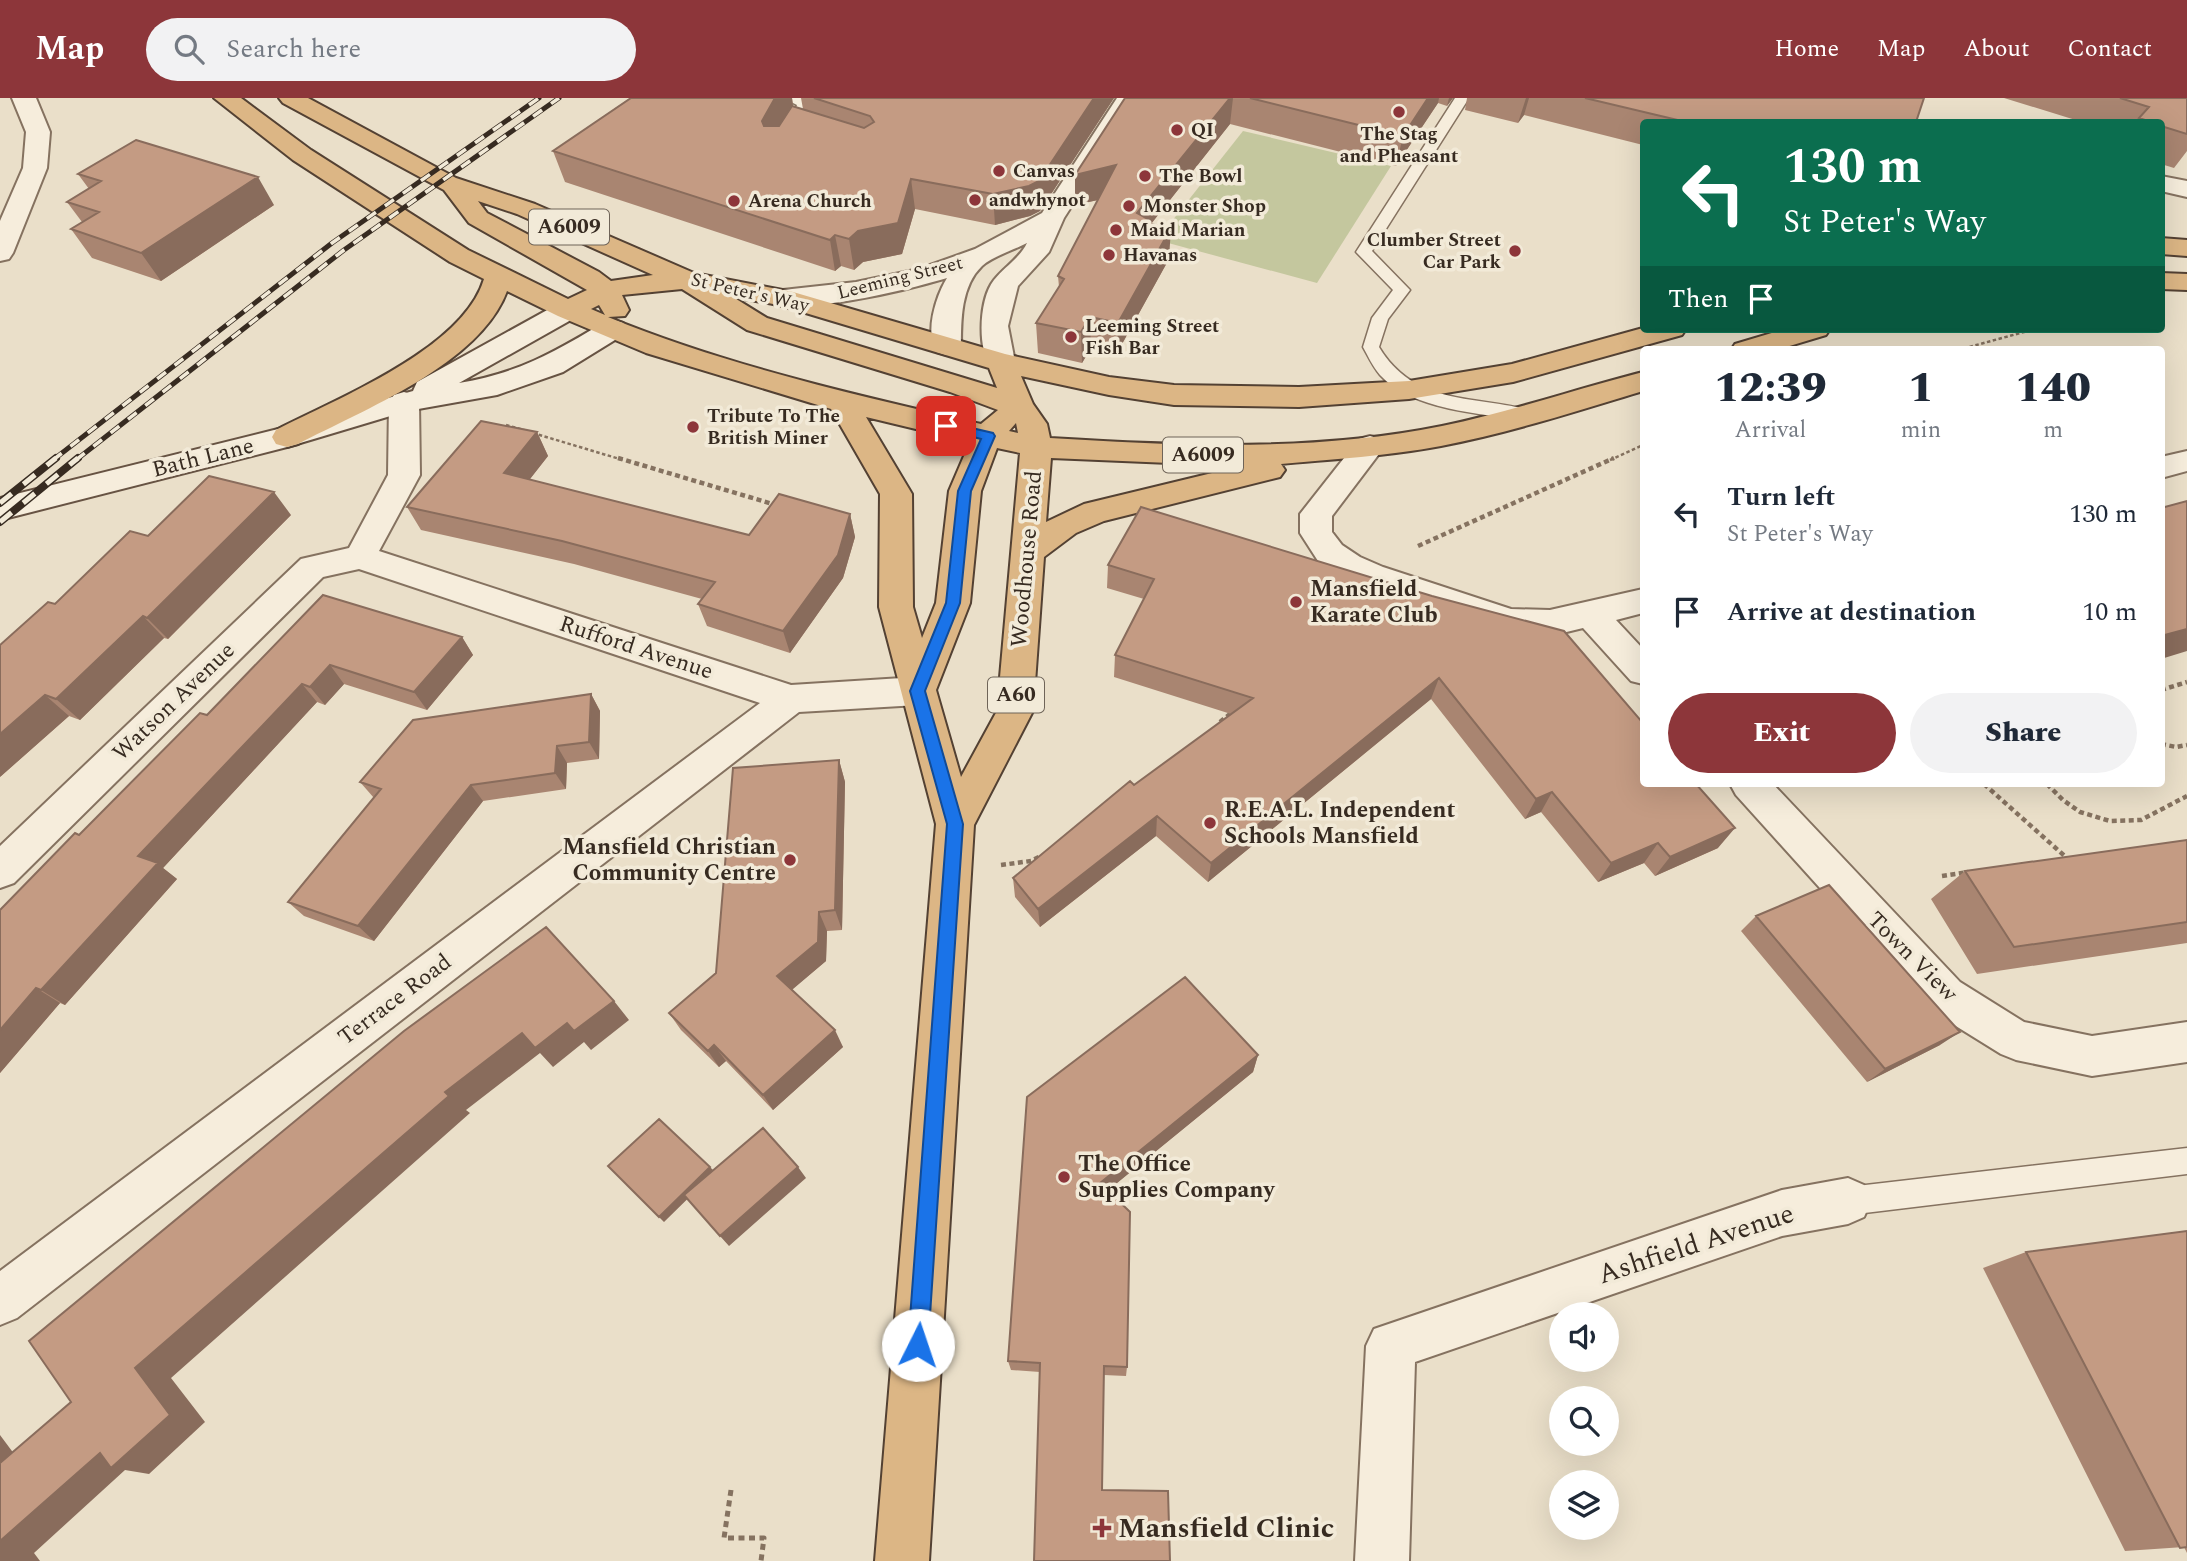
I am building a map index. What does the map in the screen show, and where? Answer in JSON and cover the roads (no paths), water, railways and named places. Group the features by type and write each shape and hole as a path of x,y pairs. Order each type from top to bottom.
{"highway":[{"name":"A6009","path":"226,98 314,163 459,256 612,329 656,347 842,402 1036,447 1125,453 1248,456 1370,446 1441,436 1528,415 1640,381"},
{"name":"St Peter's Way","path":"291,98 447,183 526,209 687,280 783,298 1001,362 1109,386 1153,392 1299,397 1409,390"},
{"path":"447,183 478,218 589,278 606,291 616,311 612,329"},
{"path":"2165,246 2187,248"},
{"path":"287,437 422,364 472,325 494,294 498,276"},
{"path":"568,310 606,291 629,285 687,280 757,324 960,385 1019,407"},
{"path":"2165,281 2187,282"},
{"name":"A6009","path":"1409,390 1513,373 1658,333"},
{"path":"1759,346 1802,333"},
{"path":"947,346 960,385 988,436"},
{"path":"1001,362 1019,407 1032,424 1036,447"},
{"path":"918,691 953,603 965,491 988,436 1001,420 1019,407 1056,394 1109,386"},
{"name":"Woodhouse Road","path":"842,402 896,494 896,607 955,824 902,1561"},
{"path":"1028,552 1065,525 1095,512 1370,446"},
{"name":"Woodhouse Road","path":"955,824 1015,711 1036,447"}],"street":[{"path":"0,253 35,168 38,132 24,98"},
{"name":"Leeming Street","path":"1001,362 994,326 1005,284 1036,252 1051,218 1129,98"},
{"path":"2165,184 2187,189"},
{"name":"Leeming Street","path":"783,298 823,296 937,272 974,259 1051,218"},
{"name":"Leeming Street","path":"947,346 946,315 951,298 962,273 974,259"},
{"name":"Bath Lane","path":"404,402 568,310"},
{"name":"Bath Lane","path":"0,509 287,437 404,402 487,388 553,366 612,329"},
{"path":"360,557 404,475 404,402"},
{"path":"1370,446 1316,514 1316,533 1330,553 1371,576 1510,622 1550,623 1640,602"},
{"path":"2165,467 2187,461"},
{"name":"Rufford Avenue","path":"360,557 791,699 918,691"},
{"name":"Watson Avenue","path":"0,871 313,567 360,557"},
{"path":"1591,615 1640,668"},
{"name":"Terrace Road","path":"0,1301 791,699"},
{"name":"Town View","path":"1752,787 1945,996 2016,1040 2092,1056 2187,1042"},
{"name":"Ashfield Avenue","path":"1382,1561 1391,1346 1782,1213 1848,1200"}],"lane":[{"path":"790,98 805,103 797,131"},
{"path":"1462,98 1364,252 1402,290 1380,318 1371,347 1388,373 1409,390 1452,402 1528,415"},
{"path":"1848,1200 2187,1161"}],"railway":[{"path":"53,460 332,243 539,98"},
{"path":"76,460 344,250 559,98"},
{"path":"0,503 56,458"},
{"path":"0,522 78,458"}],"place":[{"name":"The Stag and Pheasant","path":"1399,112"},
{"name":"QI","path":"1177,130"},
{"name":"Canvas","path":"999,171"},
{"name":"The Bowl","path":"1145,176"},
{"name":"andwhynot","path":"975,200"},
{"name":"Arena Church","path":"734,201"},
{"name":"Monster Shop","path":"1129,206"},
{"name":"Maid Marian","path":"1116,230"},
{"name":"Clumber Street Car Park","path":"1515,251"},
{"name":"Havanas","path":"1109,255"},
{"name":"Leeming Street Fish Bar","path":"1071,337"},
{"name":"Tribute To The British Miner","path":"693,427"},
{"name":"Mansfield Karate Club","path":"1296,602"},
{"name":"R.E.A.L. Independent Schools Mansfield","path":"1210,823"},
{"name":"Mansfield Christian Community Centre","path":"790,860"},
{"name":"The Office Supplies Company","path":"1064,1177"},
{"name":"Mansfield Clinic","path":"1102,1528"}]}
